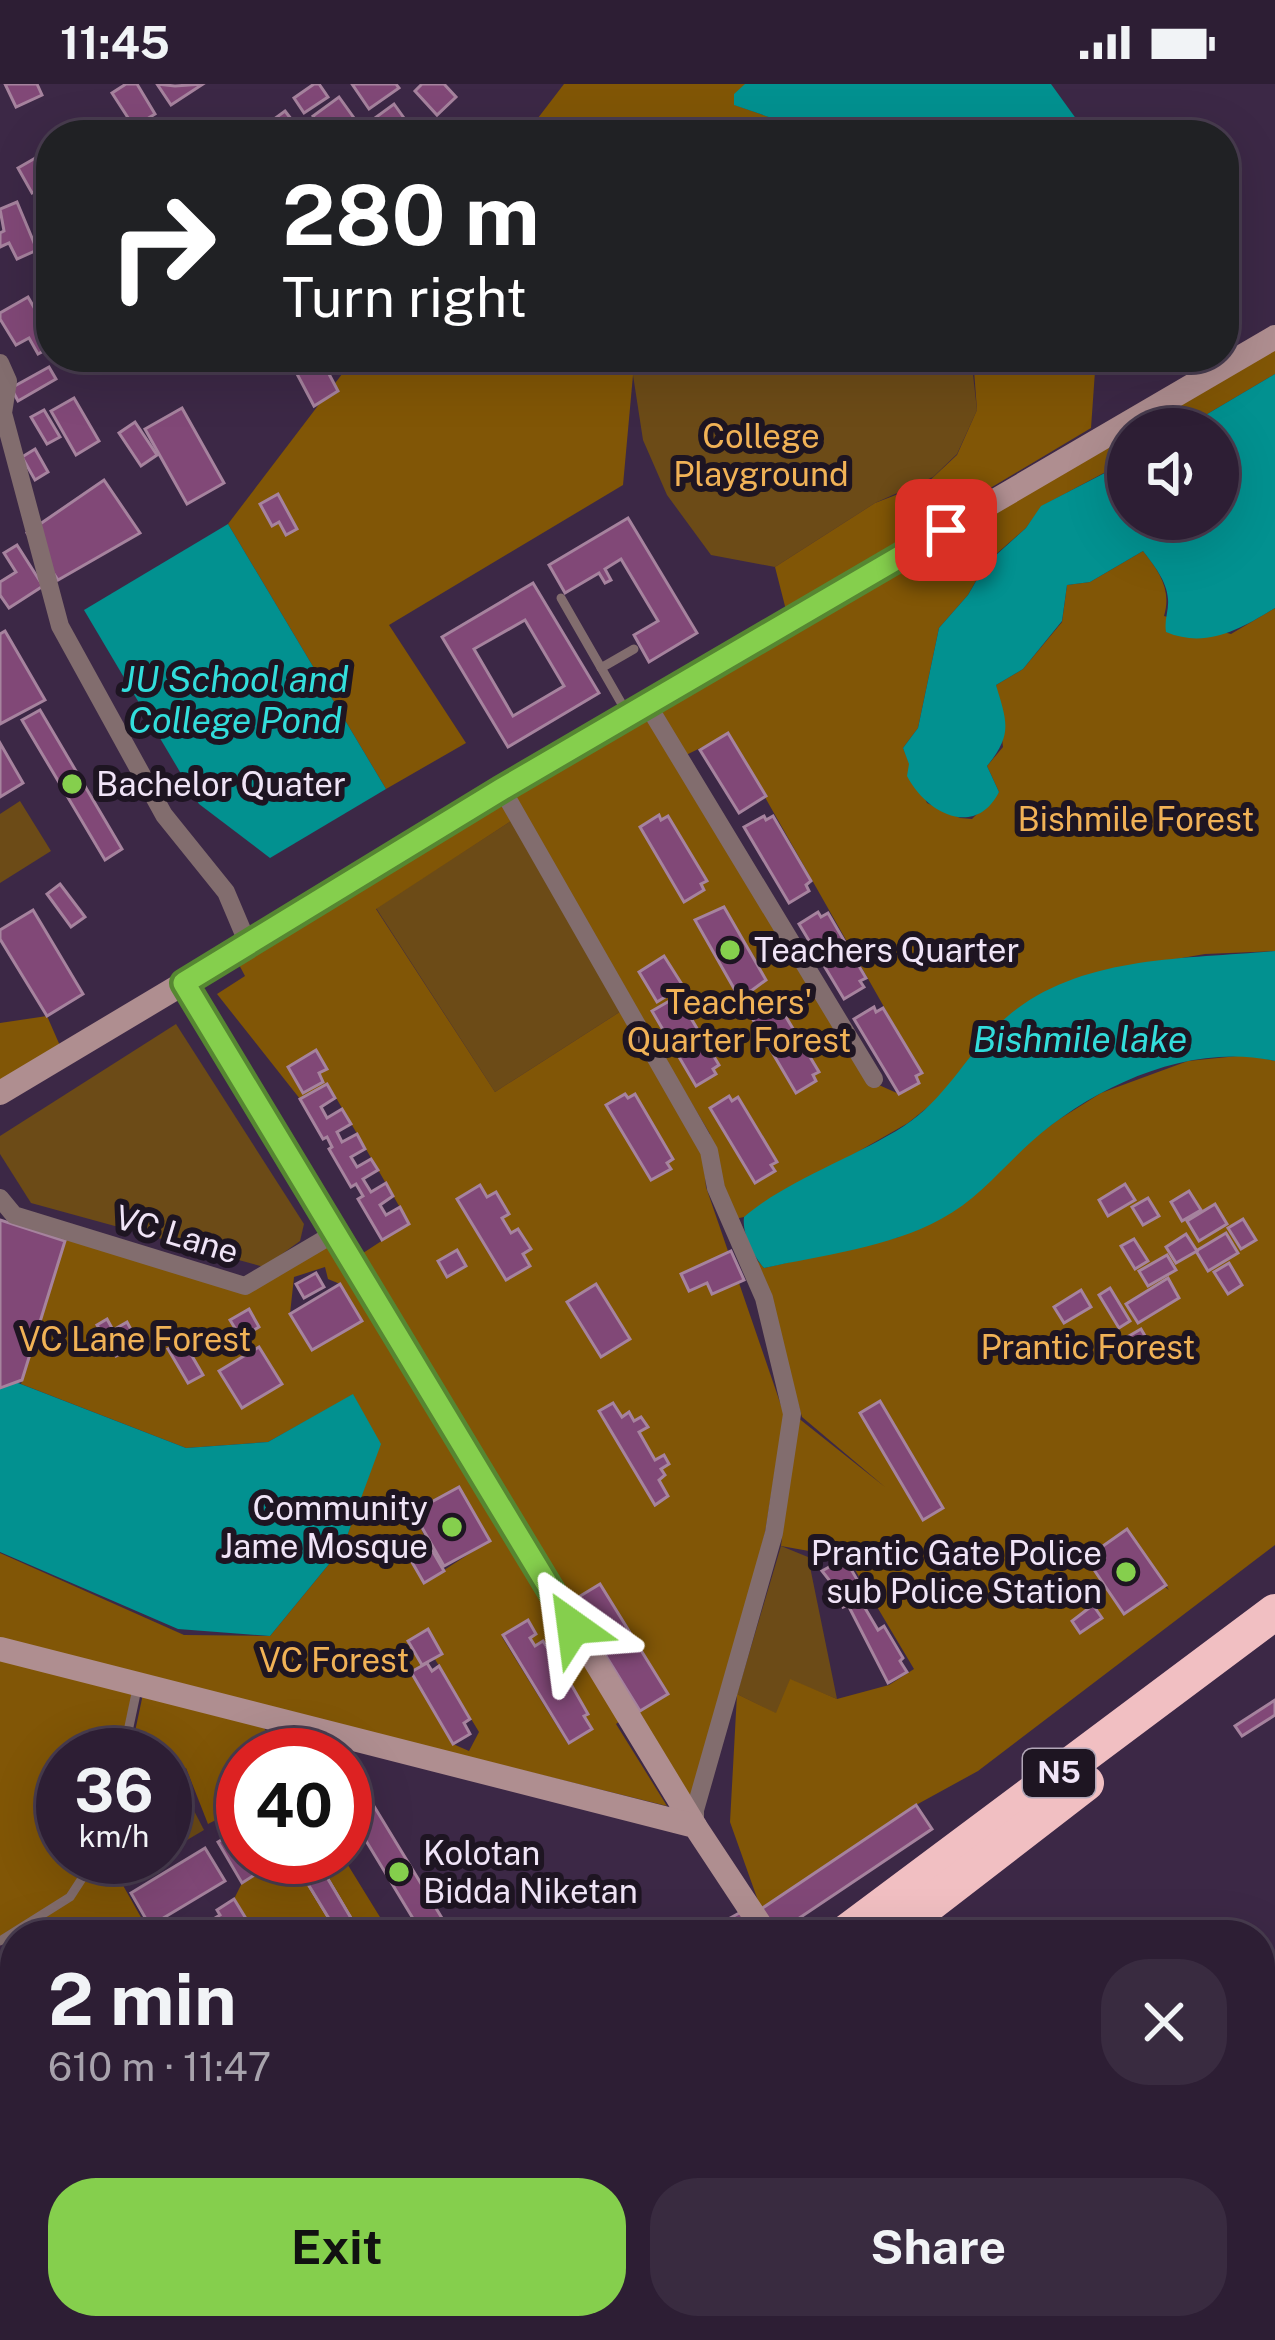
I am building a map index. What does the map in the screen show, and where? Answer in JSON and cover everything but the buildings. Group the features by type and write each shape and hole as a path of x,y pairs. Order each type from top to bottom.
{"highway":[{"name":"N5","path":"863,1920 1275,1612"},
{"name":"N5","path":"909,1920 1275,1639"}],"street":[{"path":"1239,358 1275,337"},
{"path":"0,364 8,381 2,412 60,626 164,815 226,892 248,944"},
{"path":"0,1093 502,789 1215,372"},
{"path":"638,710 874,1079"},
{"path":"502,789 709,1151 716,1188 764,1298 792,1414 774,1533 695,1810 695,1826"},
{"path":"184,983 756,1920"},
{"name":"VC Lane","path":"0,1198 14,1215 245,1286 335,1233"},
{"path":"0,1648 695,1826"}],"lane":[{"path":"561,598 601,668 638,710"},
{"path":"601,668 634,649"},
{"path":"129,1728 139,1684"},
{"path":"33,1920 70,1897 78,1884"}],"green space":[{"path":"564,84 755,84 735,105 778,120 536,120"},
{"name":"Bishmile Forest","path":"1275,337 1275,374 1218,408 1154,408 1215,372 1239,372 1239,358"},
{"path":"344,372 635,372 623,485 389,625 466,743 386,789 228,524"},
{"name":"College Playground","path":"973,372 977,410 957,454 933,477 875,503 775,567 711,555 667,495 643,440 633,375"},
{"path":"974,372 1095,372 1091,428 786,610 775,567 875,503 927,483 957,455 977,410"},
{"name":"Bishmile Forest","path":"1107,435 1107,471 1042,506 1026,528 986,563 968,595 939,628 918,728 903,748 927,803 972,819 999,792 987,766 1003,747 996,685 1023,669 1062,622 1067,585 1090,582 1143,551 1162,581 1164,616 1231,634 1275,608 1275,951 1205,954 1095,973 908,1123 744,1217 730,1220 710,1151 710,1134 505,789 646,708 870,1081 899,1094 918,1083 916,1076 921,1072 729,734 684,756 647,704"},
{"path":"499,795 511,821 376,909 495,1092 629,1006 701,1134 706,1187 784,1414 765,1533 691,1813 631,1716 667,1694 600,1584 572,1601 357,1257 409,1223 328,1084 300,1099 217,994 245,976 236,959"},
{"path":"20,801 51,851 0,883 0,814"},
{"path":"511,821 629,1006 495,1092 376,908"},
{"path":"47,1016 61,1048 0,1089 0,1023"},
{"path":"176,1024 304,1224 300,1241 264,1267 31,1203 0,1154 0,1136"},
{"name":"Prantic Forest","path":"1248,1055 1275,1061 1275,1545 978,1771 916,1805 761,1909 730,1822 737,1694 776,1713 790,1679 837,1699 889,1685 914,1669 848,1558 781,1546 797,1417 885,1487 802,1417 757,1260 764,1268 899,1237 1101,1093 1188,1061","holes":["879,1401 943,1508 924,1520 860,1414","1127,1530 1169,1590 1165,1587 1124,1613"]},
{"path":"67,1232 245,1286 329,1237 622,1719 616,1724 667,1806 372,1733 372,1728 352,1728 0,1641 0,1553 184,1635 270,1636 343,1547 380,1444 353,1395 268,1442 186,1448 21,1384","holes":["325,1267 328,1279 340,1284 312,1350 290,1314 294,1277","259,1347 281,1384 242,1408 219,1371","459,1487 489,1541 424,1583 405,1550 425,1538 414,1512","527,1621 536,1633 530,1638 535,1646 544,1642 560,1669 552,1675 588,1713 584,1716 591,1729 568,1744 502,1637","433,1656 479,1732 469,1751 453,1744 412,1672"]},
{"path":"781,1546 808,1557 837,1699 790,1680 777,1714 737,1694"},
{"path":"0,1649 139,1684 129,1728 36,1728 36,1884 122,1884 143,1920 37,1920 70,1897 33,1920 0,1920"},
{"path":"143,1694 261,1723 264,1728 216,1728 216,1820 208,1824 192,1783 192,1728 136,1728"},
{"path":"192,1807 204,1830 192,1837"},
{"path":"242,1884 360,1884 382,1920 247,1920 234,1899"}],"water":[{"path":"745,84 1051,84 1077,120 778,120 734,105 734,94"},
{"path":"1275,374 1275,608 1209,637 1166,632 1167,592 1143,551 1090,582 1067,585 1062,621 1023,669 996,685 1004,736 987,766 999,792 977,815 951,816 938,810 907,776 909,764 903,748 918,728 939,628 968,595 986,564 1026,528 1041,506 1107,472 1107,540 1239,540 1239,408 1218,408"},
{"name":"JU School and College Pond","path":"228,524 386,789 270,858 199,804 84,610"},
{"name":"Bishmile lake","path":"1275,951 1275,1061 1210,1058 1145,1073 1056,1122 966,1203 921,1229 764,1268 756,1257 744,1217 918,1116 985,1038 1026,1002 1058,985 1128,965"},
{"path":"0,1376 186,1448 268,1442 353,1394 381,1444 343,1547 270,1636 178,1629 0,1552"}],"place":[{"name":"Bachelor Quater","path":"72,784"},
{"name":"Teachers Quarter","path":"730,950"},
{"name":"Community Jame Mosque","path":"452,1527"},
{"name":"Prantic Gate Police sub Police Station","path":"1126,1572"},
{"name":"Kolotan Bidda Niketan","path":"399,1872"}],"route":[{"path":"573,1627 184,983 502,789 946,530"}],"park label":[{"name":"Teachers' Quarter Forest","path":"739,1021"},
{"name":"VC Lane Forest","path":"135,1339"},
{"name":"VC Forest","path":"334,1660"}]}
